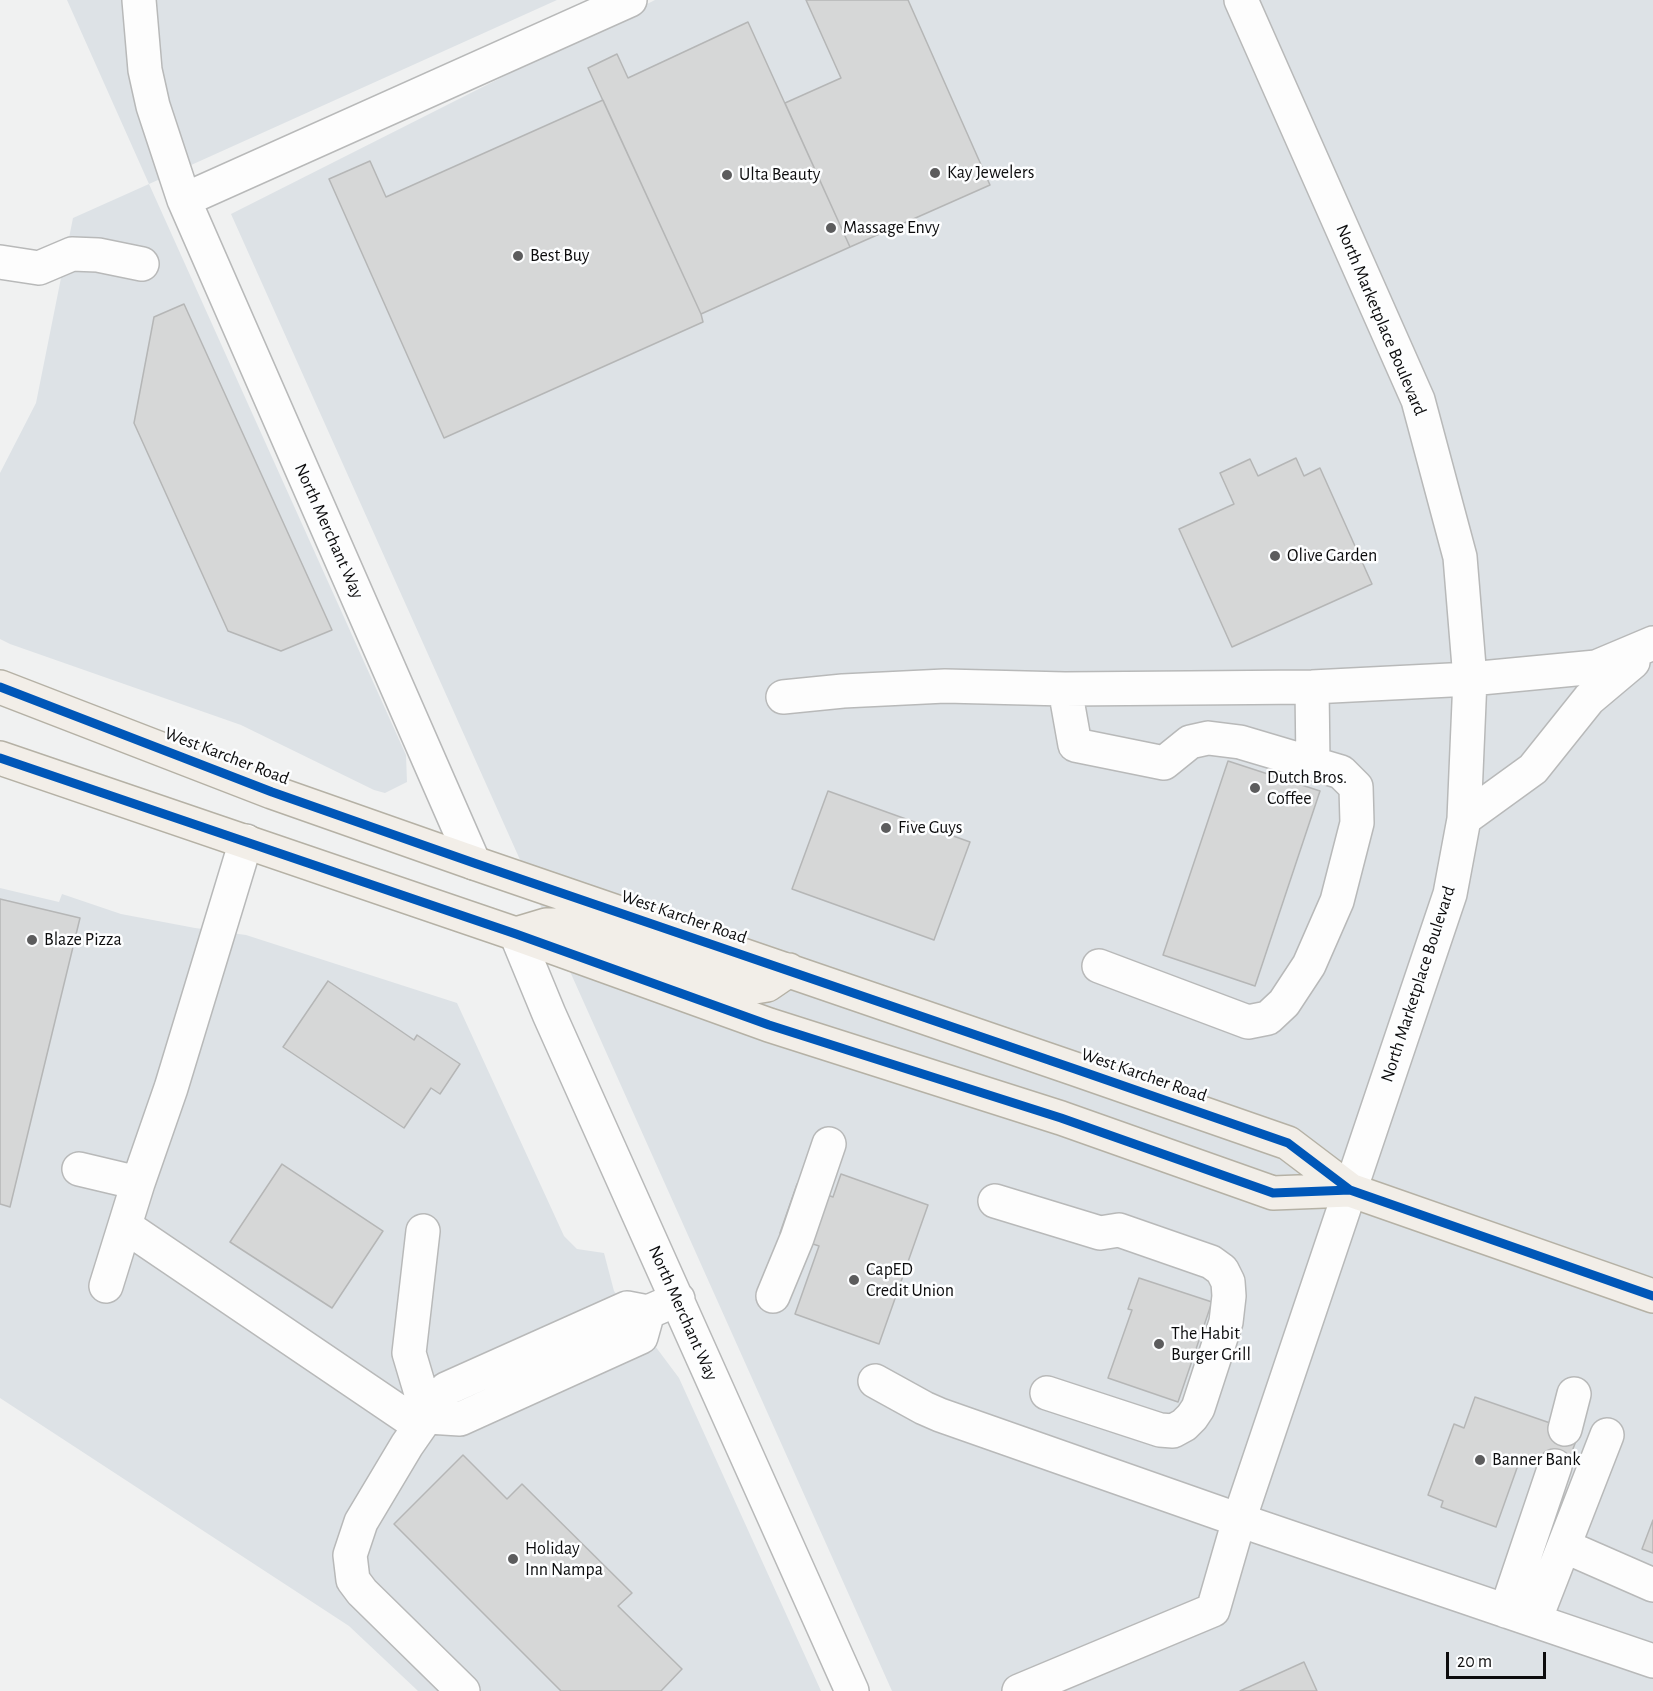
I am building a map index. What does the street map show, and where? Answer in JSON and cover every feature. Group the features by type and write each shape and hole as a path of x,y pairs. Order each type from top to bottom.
{"main road":[{"name":"West Karcher Road","path":"0,687 272,792 1288,1143 1350,1190 1653,1296"},
{"name":"West Karcher Road","path":"0,758 516,934 769,1025 1061,1118 1273,1192 1350,1190"},
{"path":"516,934 546,925 565,925 745,986 767,985 789,970"}],"street":[{"name":"North Merchant Way","path":"139,0 145,70 151,97 184,200 474,863"},
{"path":"184,200 630,0"},
{"name":"North Marketplace Boulevard","path":"1019,1691 1213,1610 1239,1520 1450,894 1464,819 1470,679 1460,557 1418,400 1241,0"},
{"path":"0,262 39,268 72,254 98,255 142,264"},
{"path":"783,697 843,691 945,686 1065,689 1312,687 1470,679 1596,668 1653,644"},
{"path":"1464,819 1533,769 1589,699 1653,644"},
{"path":"1312,687 1313,764"},
{"path":"1065,689 1075,745 1164,763 1190,742 1208,738 1240,742 1341,772 1356,787 1357,823 1337,900 1309,965 1284,1003 1268,1018 1248,1022 1099,966"},
{"path":"106,1286 171,1088 246,841"},
{"name":"North Merchant Way","path":"516,934 663,1306 852,1691"},
{"path":"773,1296 797,1238 829,1144"},
{"path":"79,1169 138,1183"},
{"path":"995,1201 1100,1233 1119,1230 1211,1262 1222,1270 1228,1282 1226,1322 1223,1333 1198,1408 1184,1425 1173,1431 1160,1430 1047,1393"},
{"path":"125,1226 424,1422"},
{"path":"423,1231 409,1353 424,1422"},
{"path":"463,1691 362,1592 353,1580 350,1555 361,1522 407,1445 446,1389 627,1308 663,1306"},
{"path":"875,1381 940,1415 1239,1520 1653,1660"},
{"path":"1565,1429 1574,1395"},
{"path":"1520,1616 1564,1546 1607,1435"},
{"path":"1520,1616 1554,1466"},
{"path":"1564,1546 1653,1585"}],"shaded area":[{"path":"67,0 557,0 149,184"},
{"path":"655,0 1653,0 1653,1691 892,1691 231,214"},
{"path":"149,184 406,755 407,782 385,793 374,790 241,725 0,639 0,473 36,403 73,218"},
{"path":"0,888 59,902 62,894 121,914 246,935 457,1003 564,1236 577,1249 604,1253 614,1291 679,1378 821,1691 418,1691 349,1626 0,1398"}],"building":[{"path":"806,0 908,0 990,185 850,247 785,103 841,78"},
{"name":"Ulta Beauty","path":"748,22 850,247 701,314 588,68 617,54 628,78"},
{"name":"Best Buy","path":"603,100 703,322 444,438 329,179 370,161 386,197"},
{"path":"184,304 332,630 281,651 228,631 134,423 154,317"},
{"name":"Olive Garden","path":"1296,458 1304,476 1320,468 1372,584 1232,647 1179,529 1234,504 1220,473 1250,459 1258,476"},
{"path":"1228,761 1320,791 1255,986 1163,955"},
{"path":"828,791 970,842 934,940 792,889"},
{"path":"0,899 80,918 10,1207 0,1204"},
{"path":"328,981 414,1040 417,1035 460,1064 440,1094 431,1088 404,1128 283,1047"},
{"path":"282,1164 383,1231 332,1308 230,1242"},
{"name":"CapED Credit Union","path":"841,1174 928,1205 879,1344 795,1314 819,1246 780,1233 797,1184 833,1197"},
{"name":"The Habit Burger Grill","path":"1139,1278 1212,1302 1178,1402 1108,1378 1132,1310 1128,1309"},
{"name":"Banner Bank","path":"1475,1397 1579,1433 1565,1470 1522,1454 1496,1527 1441,1507 1443,1501 1428,1495 1454,1424 1464,1428"},
{"name":"Holiday Inn Nampa","path":"463,1455 507,1499 522,1484 632,1593 618,1606 682,1669 661,1691 561,1691 394,1524"},
{"path":"1653,1520 1653,1553 1642,1549"},
{"path":"1304,1662 1317,1691 1240,1691"}],"cycle path":[{"path":"0,687 272,792 1288,1143 1350,1190 1653,1296"},
{"path":"0,758 516,934 769,1025 1061,1118 1273,1193 1350,1190"}],"place":[{"name":"Kay Jewelers","path":"935,173"},
{"name":"Ulta Beauty","path":"727,175"},
{"name":"Massage Envy","path":"831,228"},
{"name":"Best Buy","path":"518,256"},
{"name":"Olive Garden","path":"1275,556"},
{"name":"Dutch Bros. Coffee","path":"1255,788"},
{"name":"Five Guys","path":"886,828"},
{"name":"Blaze Pizza","path":"32,940"},
{"name":"CapED Credit Union","path":"854,1280"},
{"name":"The Habit Burger Grill","path":"1159,1344"},
{"name":"Banner Bank","path":"1480,1460"},
{"name":"Holiday Inn Nampa","path":"513,1559"}]}
